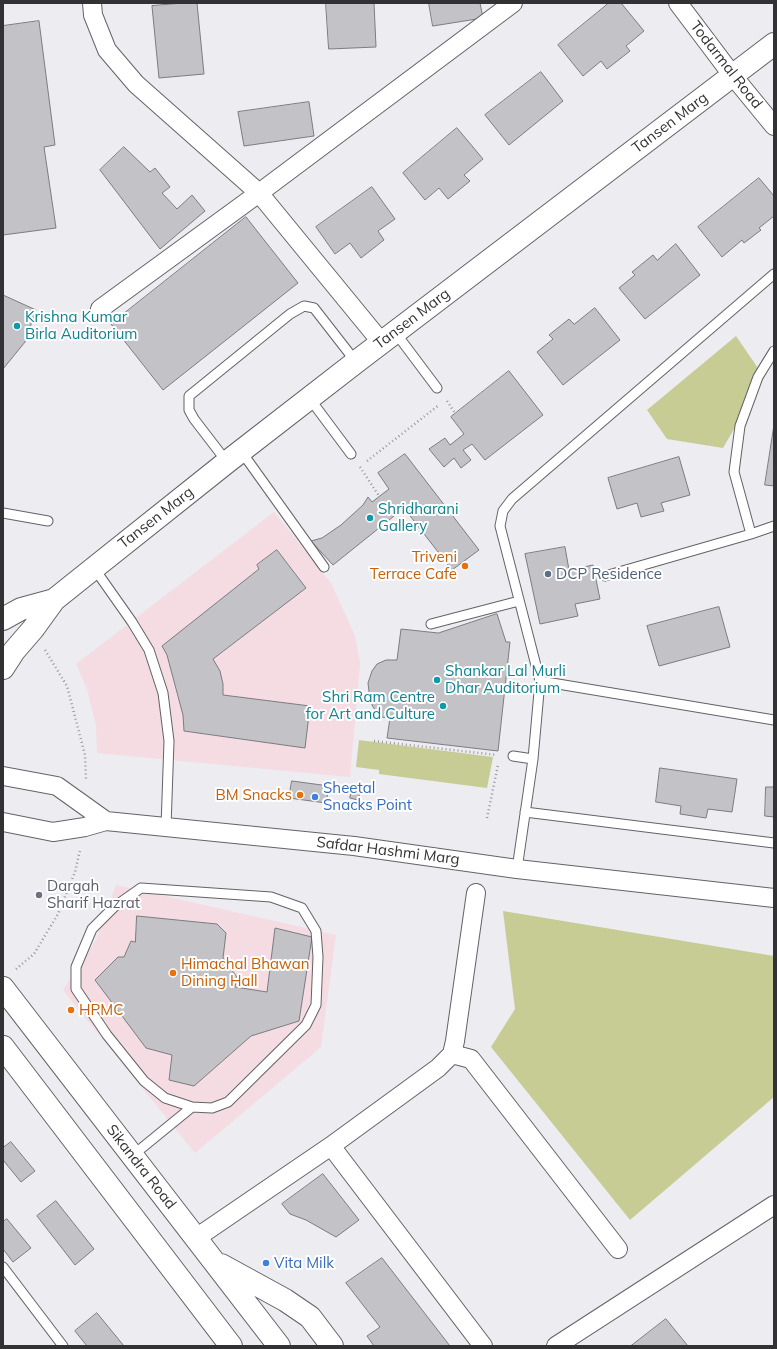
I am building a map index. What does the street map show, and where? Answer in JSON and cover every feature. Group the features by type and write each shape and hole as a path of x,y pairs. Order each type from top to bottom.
{"street":[{"path":"92,3 93,15 107,50 136,84 260,193 388,338"},
{"path":"100,309 260,193 514,3"},
{"name":"Todarmal Road","path":"678,3 732,76 774,126"},
{"name":"Tansen Marg","path":"3,668 14,651 33,629 54,600 356,362 774,44"},
{"name":"Tansen Marg","path":"3,619 21,609 54,600"},
{"path":"3,776 57,786 106,821"},
{"name":"Safdar Hashmi Marg","path":"3,822 53,832 85,827 106,821 354,846 517,869 774,898"},
{"path":"196,1238 331,1146 438,1068 452,1054 476,892"},
{"name":"Sikandra Road","path":"8,980 132,1156 279,1346"},
{"path":"3,1047 231,1346"},
{"path":"452,1054 471,1059 618,1249"},
{"path":"331,1146 483,1346"},
{"path":"556,1346 774,1205"},
{"path":"213,1260 285,1300 310,1317 332,1346"}],"lane":[{"path":"517,869 533,759 540,681 500,526 503,511 512,500 774,274"},
{"path":"324,566 234,457 194,419 189,410 189,396 290,314 304,306 314,308 356,362"},
{"path":"388,338 437,388"},
{"path":"751,534 734,472 740,426 758,377 774,351"},
{"path":"310,398 351,454"},
{"path":"3,513 48,521"},
{"path":"605,576 774,526"},
{"path":"94,568 132,622 149,650 163,693 169,741 166,827"},
{"path":"431,624 519,601"},
{"path":"540,681 774,720"},
{"path":"513,756 533,759"},
{"path":"525,812 774,843"},
{"path":"132,1156 192,1107 212,1108 228,1102 306,1025 316,1005 318,958 316,931 302,908 271,897 141,888 114,907 92,929 76,967 76,989 107,1035 144,1081 165,1098 192,1107"},
{"path":"3,1267 63,1346"}],"path":[{"path":"360,466 440,405"},
{"path":"351,454 379,496"},
{"path":"33,629 67,686 85,755 86,807"},
{"path":"374,740 500,755"},
{"path":"487,818 499,762"},
{"path":"8,980 34,954 58,914 75,872 85,827"}],"shaded area":[{"path":"274,512 331,583 355,636 360,663 350,777 97,753 96,726 87,689 76,664"},
{"path":"116,885 336,935 321,1047 195,1153 63,990 96,940"}],"green space":[{"path":"736,336 764,377 723,448 667,439 647,410"},
{"path":"359,740 493,757 487,788 379,774 379,770 356,767"},
{"path":"503,911 774,956 774,1097 630,1220 491,1047 515,1009"}],"building":[{"path":"197,3 204,74 159,78 152,6"},
{"path":"326,3 374,3 376,47 329,49"},
{"path":"429,3 480,3 483,18 433,26"},
{"path":"609,3 621,3 644,31 626,46 630,51 607,69 601,61 583,76 558,45"},
{"path":"39,21 55,145 44,147 56,228 3,235 3,26"},
{"path":"541,72 563,101 509,145 485,115"},
{"path":"309,102 314,136 244,146 238,112"},
{"path":"457,128 483,159 464,175 470,181 448,199 439,188 425,200 403,173"},
{"path":"124,147 150,172 155,168 170,187 162,193 177,209 192,195 205,211 160,249 100,170"},
{"path":"759,178 774,196 774,216 759,228 761,230 744,243 742,240 722,257 698,227"},
{"path":"372,187 395,219 378,231 384,240 361,258 350,243 335,254 316,227"},
{"path":"246,217 298,283 163,390 111,324"},
{"path":"676,244 700,275 645,319 619,288 635,275 632,272 653,255 657,260"},
{"name":"Krishna Kumar Birla Auditorium","path":"3,295 36,310 25,342 3,369"},
{"path":"595,308 620,340 563,385 537,352 553,339 549,335 569,319 574,324"},
{"path":"509,371 543,415 485,460 472,444 463,450 471,460 461,468 454,458 444,467 429,449 445,438 450,445 464,434 451,417"},
{"path":"774,425 774,486 765,485"},
{"path":"405,454 479,550 452,570 404,508 333,565 311,541 322,538 341,525 363,505 368,497 372,502 389,489 378,473"},
{"path":"679,457 690,495 661,503 664,511 641,517 637,503 617,509 608,478"},
{"path":"565,547 569,570 593,565 600,599 575,604 578,616 540,624 525,554"},
{"path":"277,550 306,588 213,659 220,671 223,684 223,695 310,706 305,748 184,731 183,715 167,655 162,646 259,569 257,565"},
{"path":"719,607 730,647 659,666 647,626"},
{"name":"Shankar Lal Murli Dhar Auditorium","path":"497,614 506,642 510,642 498,751 387,738 390,718 381,717 373,707 370,700 368,683 372,671 377,664 386,660 397,660 401,629 438,633"},
{"path":"660,768 737,779 732,812 708,809 706,818 680,814 681,806 656,802"},
{"path":"292,781 329,786 326,803 289,798"},
{"path":"766,787 774,787 774,817 765,816"},
{"path":"352,791 360,793 358,800 350,798"},
{"path":"137,916 217,924 226,933 223,958 237,977 235,987 267,992 275,928 312,937 299,1021 251,1036 194,1086 169,1080 172,1055 146,1048 95,980 118,957 124,957 131,941 135,942"},
{"path":"11,1142 35,1171 21,1182 3,1160 3,1148"},
{"path":"323,1174 359,1220 336,1237 306,1220 290,1214 282,1204"},
{"path":"56,1201 94,1249 75,1265 37,1216"},
{"path":"7,1219 31,1248 13,1262 3,1249 3,1222"},
{"path":"382,1258 450,1346 374,1346 367,1336 380,1327 346,1283"},
{"path":"97,1313 124,1346 87,1346 75,1331"},
{"path":"666,1319 688,1346 631,1346"}],"place":[{"name":"Krishna Kumar Birla Auditorium","path":"17,326"},
{"name":"Shridharani Gallery","path":"370,518"},
{"name":"Triveni Terrace Cafe","path":"465,566"},
{"name":"DCP Residence","path":"548,574"},
{"name":"Shankar Lal Murli Dhar Auditorium","path":"437,680"},
{"name":"Shri Ram Centre for Art and Culture","path":"443,706"},
{"name":"BM Snacks","path":"300,795"},
{"name":"Sheetal Snacks Point","path":"315,797"},
{"name":"Dargah Sharif Hazrat","path":"39,895"},
{"name":"Himachal Bhawan Dining Hall","path":"173,973"},
{"name":"HPMC","path":"71,1010"},
{"name":"Vita Milk","path":"266,1263"}]}
